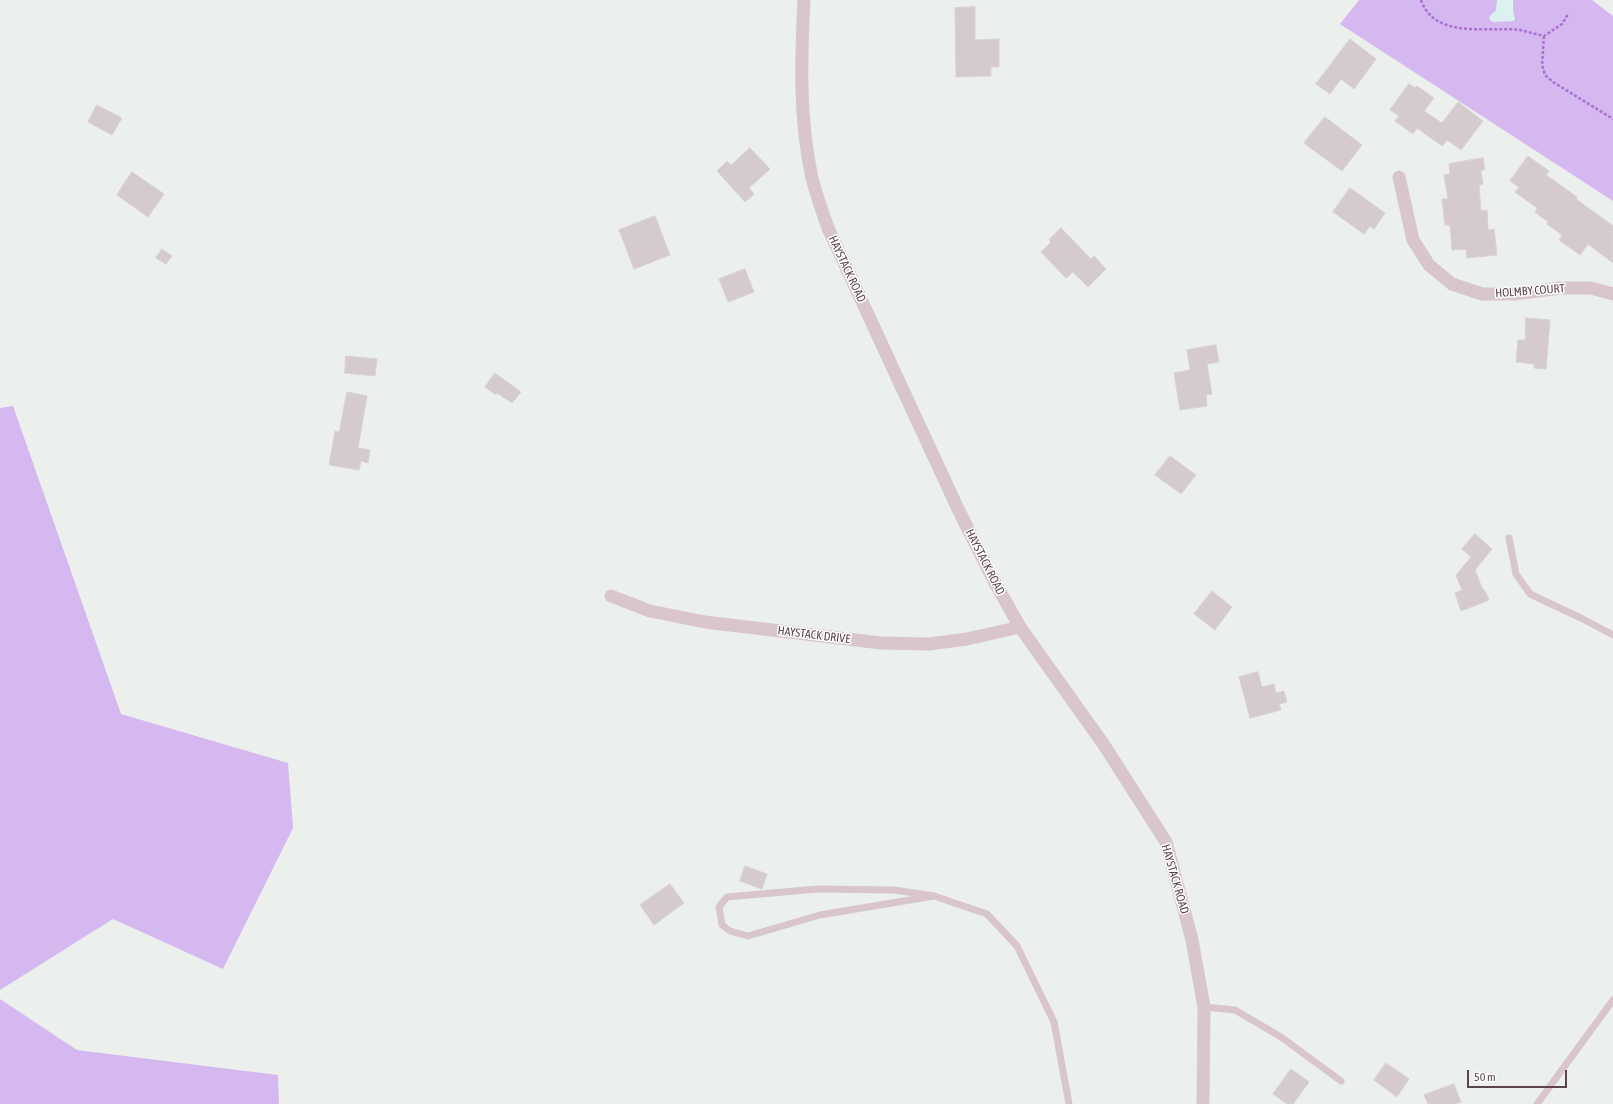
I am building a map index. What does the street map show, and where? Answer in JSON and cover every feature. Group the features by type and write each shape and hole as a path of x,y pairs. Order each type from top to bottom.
{"street":[{"name":"HAYSTACK ROAD","path":"804,0 802,85 805,133 812,178 828,228 962,516 994,581 1020,627 1104,745 1166,842 1192,940 1204,1007 1203,1104"},
{"name":"HOLMBY COURT","path":"1399,177 1413,240 1429,265 1452,284 1482,294 1514,294 1561,288 1591,288 1613,294"},
{"name":"HAYSTACK DRIVE","path":"611,596 650,611 705,622 881,643 929,644 967,639 1020,627"}],"lane":[{"path":"1509,538 1516,574 1530,594 1613,635"},
{"path":"934,896 820,915 748,936 730,931 722,925 719,907 728,897 817,889 894,890 934,896 987,914 1017,946 1054,1022 1069,1104"},
{"path":"1537,1104 1613,1000"},
{"path":"1204,1007 1235,1010 1281,1037 1341,1081"}],"path":[{"path":"1421,0 1431,17 1452,26 1467,29 1488,28 1519,30 1544,36 1562,24 1568,14"},
{"path":"1544,36 1542,65 1545,75 1553,82 1613,119"}],"shaded area":[{"path":"1359,0 1592,0 1613,16 1613,201 1340,24"},
{"path":"13,406 121,714 288,763 293,828 223,969 113,919 0,990 0,408"},
{"path":"0,999 77,1050 278,1075 279,1104 0,1104"}],"sand":[{"path":"1497,0 1513,0 1514,21 1493,22 1490,20 1489,17 1496,10"}],"building":[{"path":"975,7 975,40 999,39 999,67 991,67 991,76 956,77 955,8"},
{"path":"1350,39 1376,59 1354,89 1341,79 1330,94 1316,84"},
{"path":"1409,84 1415,88 1417,86 1434,98 1424,111 1442,123 1458,102 1483,121 1461,150 1447,140 1442,146 1417,128 1413,134 1395,121 1399,116 1390,110"},
{"path":"97,105 122,118 112,135 88,122"},
{"path":"1325,117 1362,145 1342,171 1304,143"},
{"path":"750,148 770,169 749,188 754,194 745,202 717,171 727,161 731,165"},
{"path":"1528,156 1549,171 1546,175 1577,197 1576,199 1613,226 1613,263 1588,244 1580,255 1559,240 1562,235 1547,224 1548,222 1535,212 1537,208 1515,192 1519,187 1510,181"},
{"path":"1483,158 1485,170 1481,170 1483,184 1479,185 1481,211 1487,210 1488,230 1494,229 1497,255 1467,258 1466,249 1452,250 1450,225 1445,225 1442,199 1448,199 1444,175 1450,174 1449,164"},
{"path":"132,172 164,194 148,217 117,195"},
{"path":"1350,188 1385,213 1374,229 1370,226 1364,234 1333,212"},
{"path":"655,216 670,255 634,269 619,230"},
{"path":"1061,228 1091,259 1094,256 1106,269 1088,287 1073,272 1066,278 1041,252 1051,242 1049,240"},
{"path":"162,249 172,256 166,264 156,258"},
{"path":"745,269 754,292 728,302 719,279"},
{"path":"1526,318 1550,320 1546,369 1534,368 1534,364 1516,362 1518,340 1525,340"},
{"path":"1216,345 1219,362 1207,364 1212,394 1206,395 1207,406 1180,410 1174,373 1190,370 1187,350"},
{"path":"346,356 377,359 375,376 345,373"},
{"path":"495,373 521,392 512,403 497,393 496,395 485,387"},
{"path":"347,392 367,396 358,448 370,450 368,463 361,461 359,470 329,465 335,431 339,432"},
{"path":"1170,456 1196,475 1181,494 1155,475"},
{"path":"1475,534 1492,549 1475,570 1482,588 1489,600 1461,611 1455,593 1462,590 1456,575 1471,557 1462,549"},
{"path":"1212,591 1232,607 1215,630 1194,614"},
{"path":"1258,672 1262,687 1274,684 1276,693 1284,691 1287,702 1279,704 1281,710 1250,718 1239,677"},
{"path":"745,866 767,874 762,889 740,881"},
{"path":"670,884 684,903 654,925 640,905"},
{"path":"1386,1063 1409,1079 1397,1097 1374,1080"},
{"path":"1291,1069 1309,1082 1293,1104 1287,1104 1273,1094"},
{"path":"1454,1084 1461,1102 1454,1104 1428,1104 1424,1095"}]}
